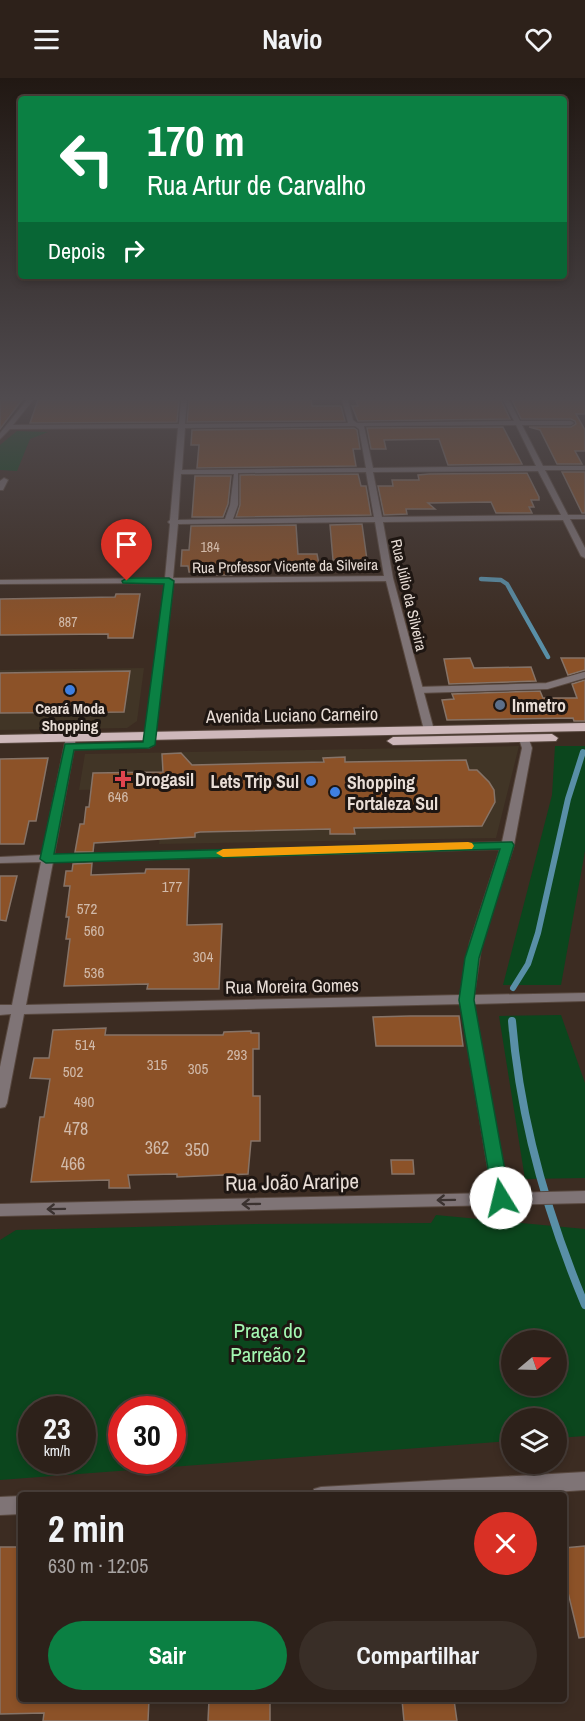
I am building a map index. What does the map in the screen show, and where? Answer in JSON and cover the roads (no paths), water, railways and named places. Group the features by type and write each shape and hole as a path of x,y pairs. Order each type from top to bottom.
{"main road":[{"name":"Avenida Luciano Carneiro","path":"149,741 429,730 579,733"},
{"name":"Avenida Luciano Carneiro","path":"0,747 70,742 524,739 579,733"},
{"name":"Avenida Luciano Carneiro","path":"0,738 70,742"}],"street":[{"path":"149,741 169,581 177,477"},
{"path":"228,522 234,505 236,477"},
{"name":"Rua Júlio da Silveira","path":"371,477 389,578 429,730"},
{"path":"546,477 585,556"},
{"path":"0,488 4,480"},
{"path":"172,522 585,517"},
{"name":"Rua Professor Vicente da Silveira","path":"0,582 389,578"},
{"path":"501,1198 466,1000 472,958 507,845 527,748 524,739"},
{"path":"0,1103 70,742"},
{"path":"0,860 507,845"},
{"name":"Rua Moreira Gomes","path":"0,1010 585,997"},
{"name":"Rua João Araripe","path":"0,1210 585,1197"},
{"path":"391,1492 585,1481"},
{"path":"0,1506 18,1505"}],"lane":[{"path":"418,690 547,686 585,675"}],"waterway":[{"path":"481,579 501,580 507,584 548,657"},
{"path":"513,988 528,964 538,933 568,799 583,752"},
{"path":"512,1021 521,1094 537,1166 571,1271 585,1305"}],"place":[{"name":"Ceará Moda Shopping","path":"70,690"},
{"name":"Inmetro","path":"500,705"},
{"name":"Drogasil","path":"123,779"},
{"name":"Lets Trip Sul","path":"311,781"},
{"name":"Shopping Fortaleza Sul","path":"335,792"}],"park label":[{"name":"Praça do Parreão 2","path":"268,1342"}]}
